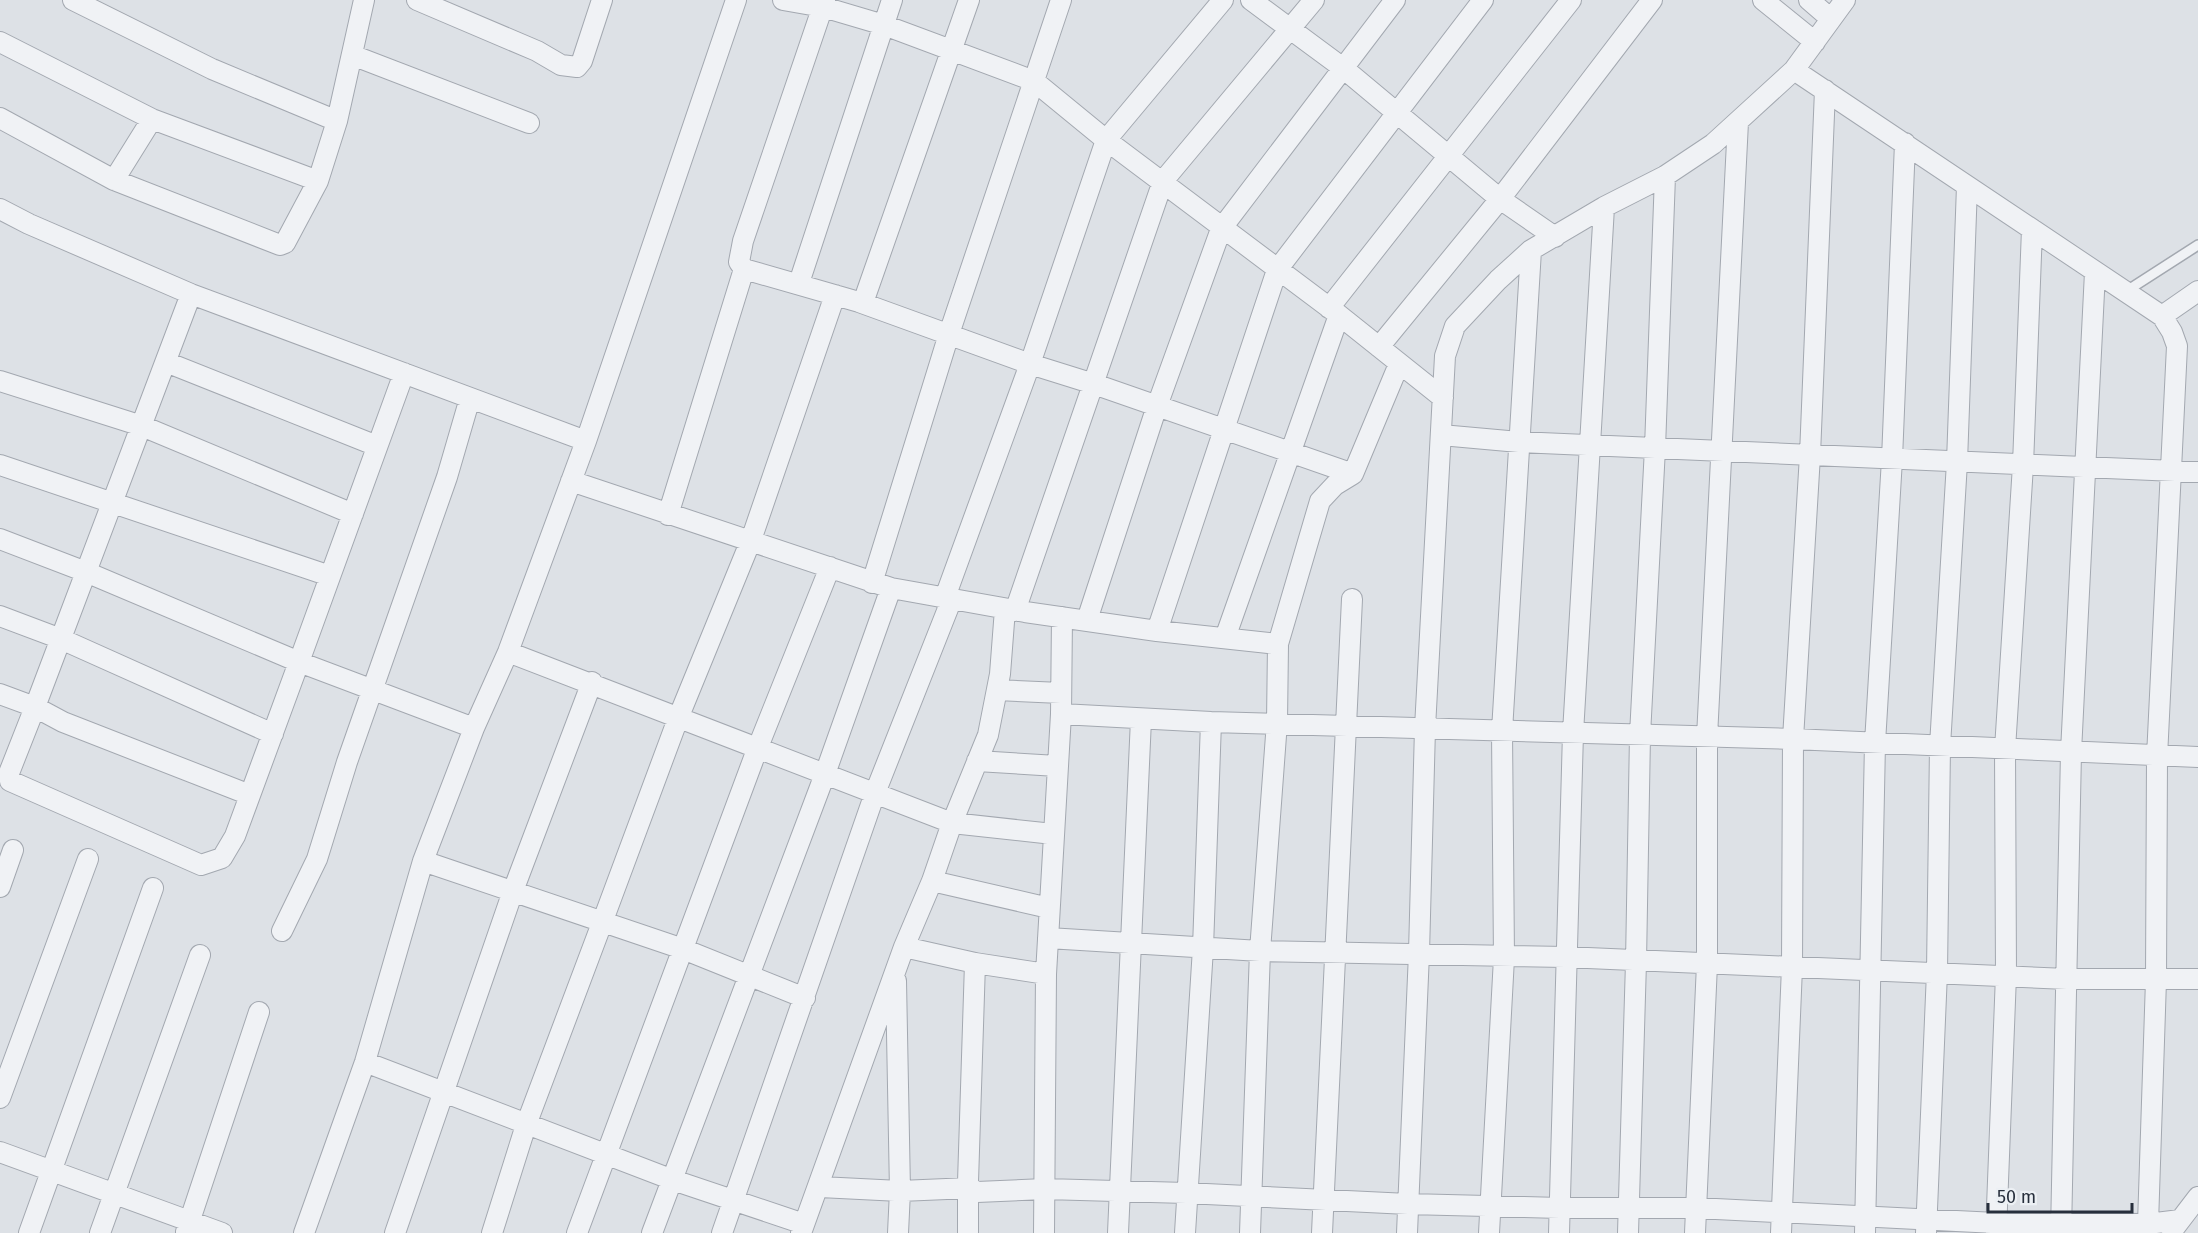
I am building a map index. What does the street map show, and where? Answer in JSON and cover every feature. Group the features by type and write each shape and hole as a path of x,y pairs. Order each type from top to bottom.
{"street":[{"path":"73,0 212,69 337,121"},
{"path":"0,118 114,180 280,245 285,243 318,181 337,121 364,0"},
{"path":"417,0 537,51 561,65 577,67 582,61 602,0"},
{"path":"304,1233 365,1062 423,861 474,728 508,652 586,441 736,0"},
{"path":"783,0 824,4 1034,81 1106,140 1163,181 1221,229 1334,312 1443,398"},
{"path":"799,283 892,0"},
{"path":"859,302 865,297 969,0"},
{"path":"872,583 949,334 1061,0"},
{"path":"722,1233 876,793 1030,364 1106,140 1223,0"},
{"path":"1251,0 1343,68 1500,199 1555,237"},
{"path":"365,1062 673,1180 734,1199 803,1229 904,947 988,735 1010,610 1094,384 1163,181 1314,0"},
{"path":"1087,620 1157,406 1221,229 1395,0"},
{"path":"1157,631 1222,428 1277,270 1484,0"},
{"path":"1226,638 1334,312 1571,0"},
{"path":"1379,347 1500,199 1652,0"},
{"path":"1763,0 1815,42"},
{"path":"1809,0 1831,19"},
{"path":"1407,1233 1419,953 1425,728 1445,356 1455,326 1498,279 1531,250 1604,207 1665,176 1713,144 1794,70 1845,0"},
{"path":"824,4 743,241 739,262 744,269 859,302 1030,364 1290,450 1353,474"},
{"path":"0,42 152,119 318,181"},
{"path":"352,56 529,123"},
{"path":"1794,70 2162,316 2177,346 2173,472 2157,757 2156,981 2148,1224"},
{"path":"1781,1233 1792,967 1793,739 1810,455 1825,90"},
{"path":"114,180 152,119"},
{"path":"1695,1233 1707,964 1707,737 1738,123"},
{"path":"1866,1224 1873,970 1875,743 1892,459 1905,143"},
{"path":"1628,1233 1640,735 1655,448 1665,176"},
{"path":"1926,1226 1937,972 1940,746 1957,462 1967,186"},
{"path":"1559,1233 1573,733 1604,207"},
{"path":"0,209 191,294 586,441"},
{"path":"1996,1228 2006,975 2005,749 2023,465 2032,229"},
{"path":"1489,1233 1504,958 1502,731 1531,250"},
{"path":"668,515 744,269"},
{"path":"2062,1229 2071,752 2095,272"},
{"path":"2162,316 2198,291"},
{"path":"191,294 9,773 10,781 201,865 222,858 235,836 404,373"},
{"path":"492,1233 526,1125 680,716 751,540 835,295"},
{"path":"166,362 377,446"},
{"path":"1250,1233 1260,951 1277,722 1278,644 1320,501 1335,485 1353,474 1400,364"},
{"path":"0,381 142,426 353,514"},
{"path":"282,931 317,859 372,690 447,477 470,398"},
{"path":"1441,435 1519,442 2198,472"},
{"path":"0,465 330,576"},
{"path":"571,481 891,588 1010,610 1157,631 1278,644"},
{"path":"0,539 86,572 299,662 474,728"},
{"path":"577,1233 758,747 830,567"},
{"path":"652,1233 825,774 891,588"},
{"path":"1322,1233 1352,599"},
{"path":"0,615 61,639 273,734"},
{"path":"1044,1233 1046,974 1061,693 1062,617"},
{"path":"508,652 592,682 952,823 1053,834"},
{"path":"395,1233 513,891 592,682"},
{"path":"997,690 1061,693"},
{"path":"0,694 35,707 63,722 250,795"},
{"path":"1060,714 1211,722 1277,722 1793,739 2157,757 2198,757"},
{"path":"1118,1233 1141,719"},
{"path":"1185,1233 1203,948 1211,722"},
{"path":"977,761 1057,766"},
{"path":"0,887 13,850"},
{"path":"0,1098 88,859"},
{"path":"423,861 683,949 806,998"},
{"path":"932,881 1049,908"},
{"path":"29,1233 153,888"},
{"path":"1048,938 1260,951 1419,953 1504,958 1565,957 1636,962 1937,972 2067,979 2156,981 2198,979"},
{"path":"904,947 975,963 1046,974"},
{"path":"100,1233 200,955"},
{"path":"968,1233 975,963"},
{"path":"896,969 900,1191 898,1233"},
{"path":"188,1227 259,1012"},
{"path":"0,1152 114,1195 188,1227 222,1233"},
{"path":"820,1186 900,1191 970,1188 977,1192 1045,1189 1186,1193 1408,1204 1560,1208 1696,1208 1782,1212 1866,1224 2062,1229 2148,1224 2175,1227 2198,1197"}],"lane":[{"path":"2125,292 2198,245"}]}
